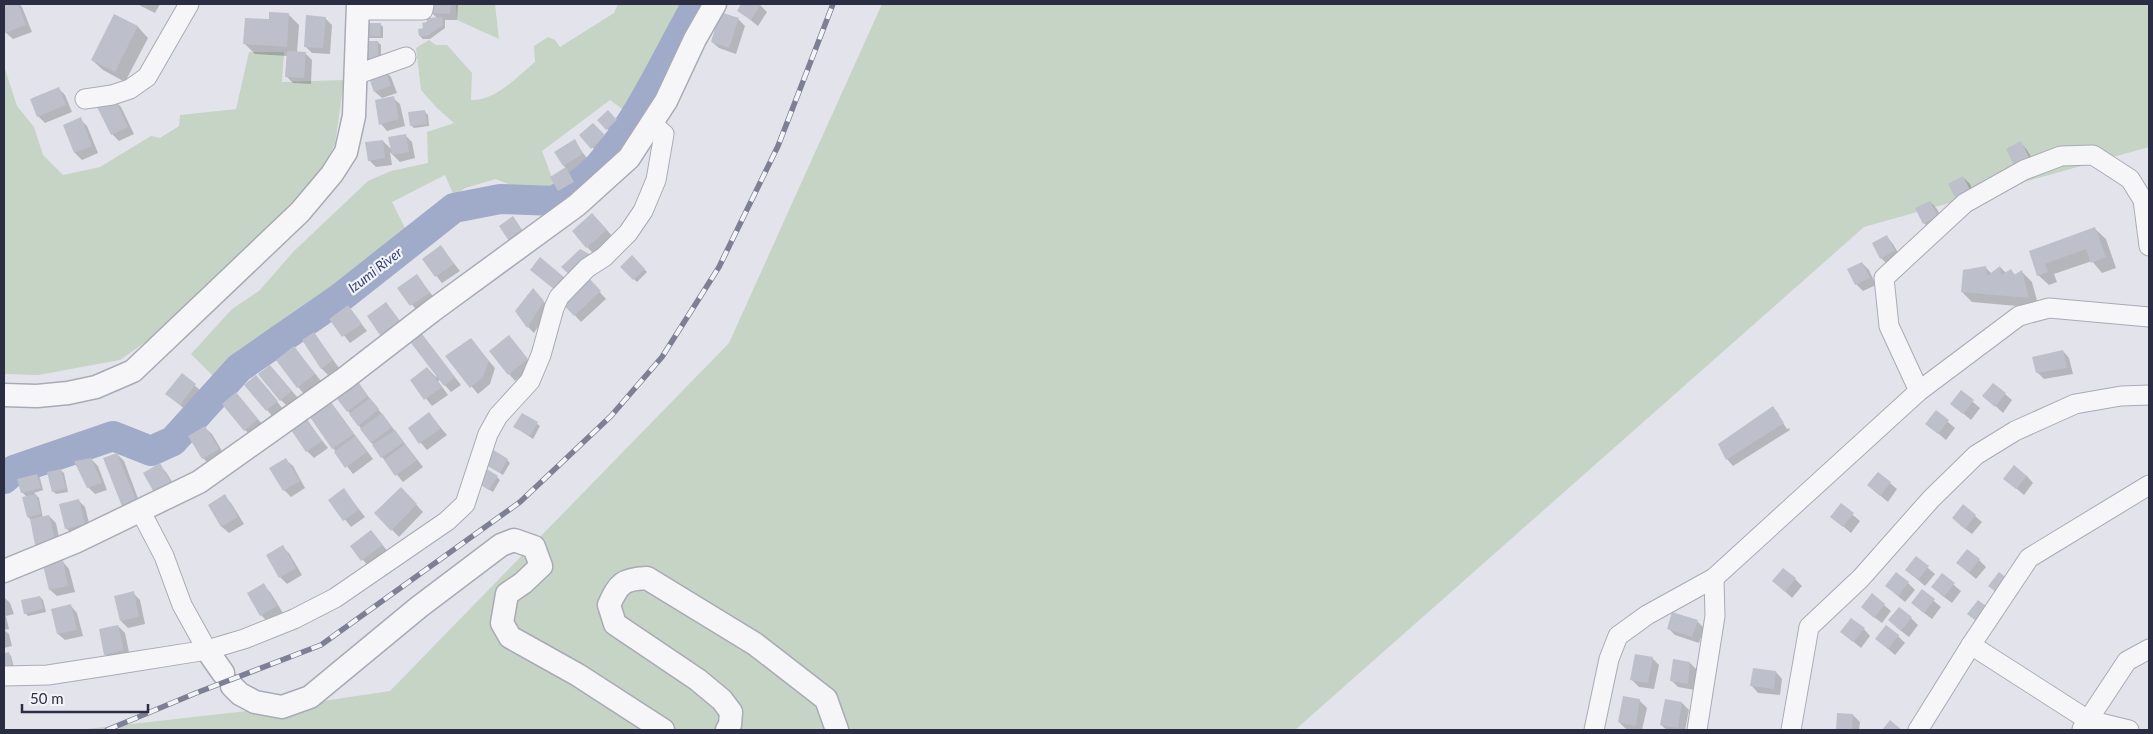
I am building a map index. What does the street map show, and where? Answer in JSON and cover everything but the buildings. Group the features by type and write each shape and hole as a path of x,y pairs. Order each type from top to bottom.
{"street":[{"path":"85,98 130,89 147,77 189,4"},
{"path":"4,395 37,396 68,393 96,387 133,371 300,212 332,174 346,152 354,116 358,7 423,10 424,4"},
{"path":"4,571 75,542 199,482 344,379 432,311 577,205 628,158 666,101 695,39 715,4"},
{"path":"355,75 406,57"},
{"path":"4,676 48,675 207,650 244,640 294,619 335,598 448,521 465,504 488,434 498,416 512,398 530,381 541,354 559,297 587,268 604,257 628,232 643,211 656,180 664,134 651,123"},
{"path":"1919,391 1889,326 1884,278 1964,204 2024,170 2061,156 2093,156 2130,179 2143,200 2149,246"},
{"path":"1594,730 1609,659 1618,636 1648,615 1714,578 1919,391 2019,316 2050,308 2149,318"},
{"path":"1790,730 1809,627 1861,578 1931,499 1976,455 2015,431 2075,404 2121,396 2149,395"},
{"path":"1918,730 1971,645 2029,558 2149,485"},
{"path":"140,510 164,556 182,605 207,650 240,694 255,702 282,707 310,697 418,607 501,545 514,540 534,548 541,566 523,583 507,594 502,623 510,637 578,674 663,730"},
{"path":"727,730 730,725 731,712 722,700 698,680 615,624 609,605 616,590 629,579 647,578 755,644 826,699 838,730"},
{"path":"1696,730 1715,616 1714,578"},
{"path":"1971,645 2084,725 2129,730"},
{"path":"2084,725 2127,661 2149,649"}],"green space":[{"path":"456,4 495,4 499,39 457,20"},
{"path":"618,4 691,4 628,113 610,100 542,151 555,186 527,192 496,179 465,188 454,196 445,175 392,202 408,234 304,314 239,359 218,381 191,354 232,309 259,291 294,251 368,181 391,171 428,163 427,132 454,123 421,90 416,48 429,40 436,45 447,45 472,73 471,100 480,99 489,97 505,87 535,62 534,46 548,37 555,40 560,47 614,13"},
{"path":"882,4 2149,4 2149,147 1864,227 1295,730 78,730 282,707 390,691 729,343"},
{"path":"249,52 284,52 282,82 344,80 335,144 322,169 294,205 164,329 120,360 38,375 4,374 4,66 17,106 34,127 43,155 63,175 100,167 151,136 160,138 179,126 180,115 236,109"}],"waterway":[{"name":"Izumi River","path":"4,479 14,470 113,436 151,451 173,441 239,368 340,298 454,208 500,199 555,201 590,175 615,147 641,107 697,4"}],"railway":[{"path":"107,730 196,693 321,645 520,502 611,416 662,357 719,267 778,146 833,4"}]}
